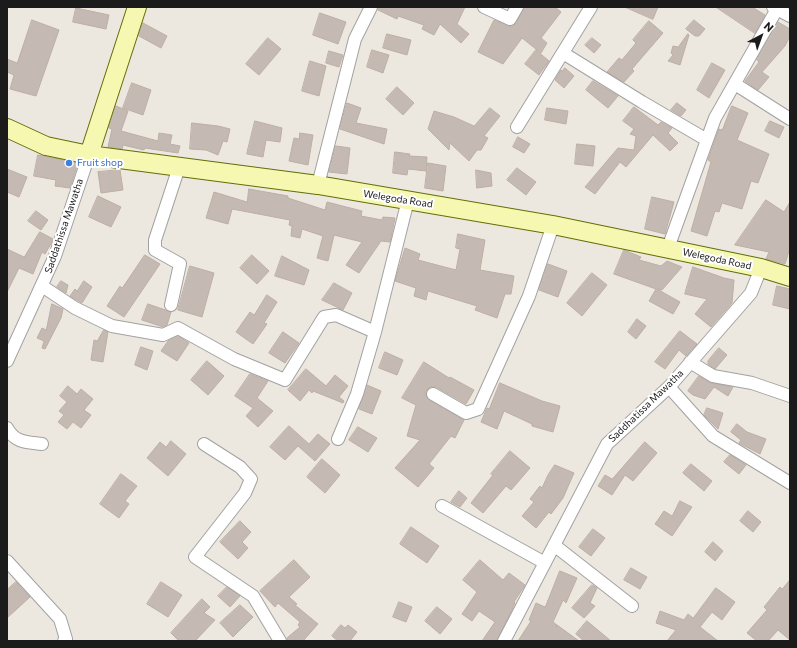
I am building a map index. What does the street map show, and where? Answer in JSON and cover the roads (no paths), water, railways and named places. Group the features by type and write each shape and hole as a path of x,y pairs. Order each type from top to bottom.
{"street":[{"path":"89,155 137,7"},
{"path":"318,185 355,39 371,7"},
{"path":"484,7 510,19 517,7"},
{"path":"517,127 591,7"},
{"path":"668,248 716,118 775,8 790,16"},
{"path":"563,53 707,140"},
{"path":"735,84 790,119"},
{"name":"Welegoda Road","path":"7,128 46,146 89,155 318,185 553,225 761,268 790,277"},
{"name":"Saddathissa Mawatha","path":"7,361 55,256 89,155"},
{"path":"171,304 180,264 156,250 155,240 179,167"},
{"path":"338,439 357,394 375,332 408,200"},
{"path":"433,394 466,413 478,409 528,296 553,225"},
{"name":"Saddhatissa Mawatha","path":"504,641 607,444 668,387 751,293 761,268"},
{"path":"42,286 75,308 112,326 163,335 178,328 234,359 285,380 324,317 336,316 375,332"},
{"path":"690,362 713,376 752,383 790,396"},
{"path":"668,387 713,436 790,483"},
{"path":"7,428 11,435 19,441 42,444"},
{"path":"204,444 240,467 251,479 246,493 195,557 253,596 280,641"},
{"path":"442,506 545,563"},
{"path":"554,545 632,606"},
{"path":"7,561 60,619 66,639 64,641"}],"place":[{"name":"Fruit shop","path":"69,163"}]}
